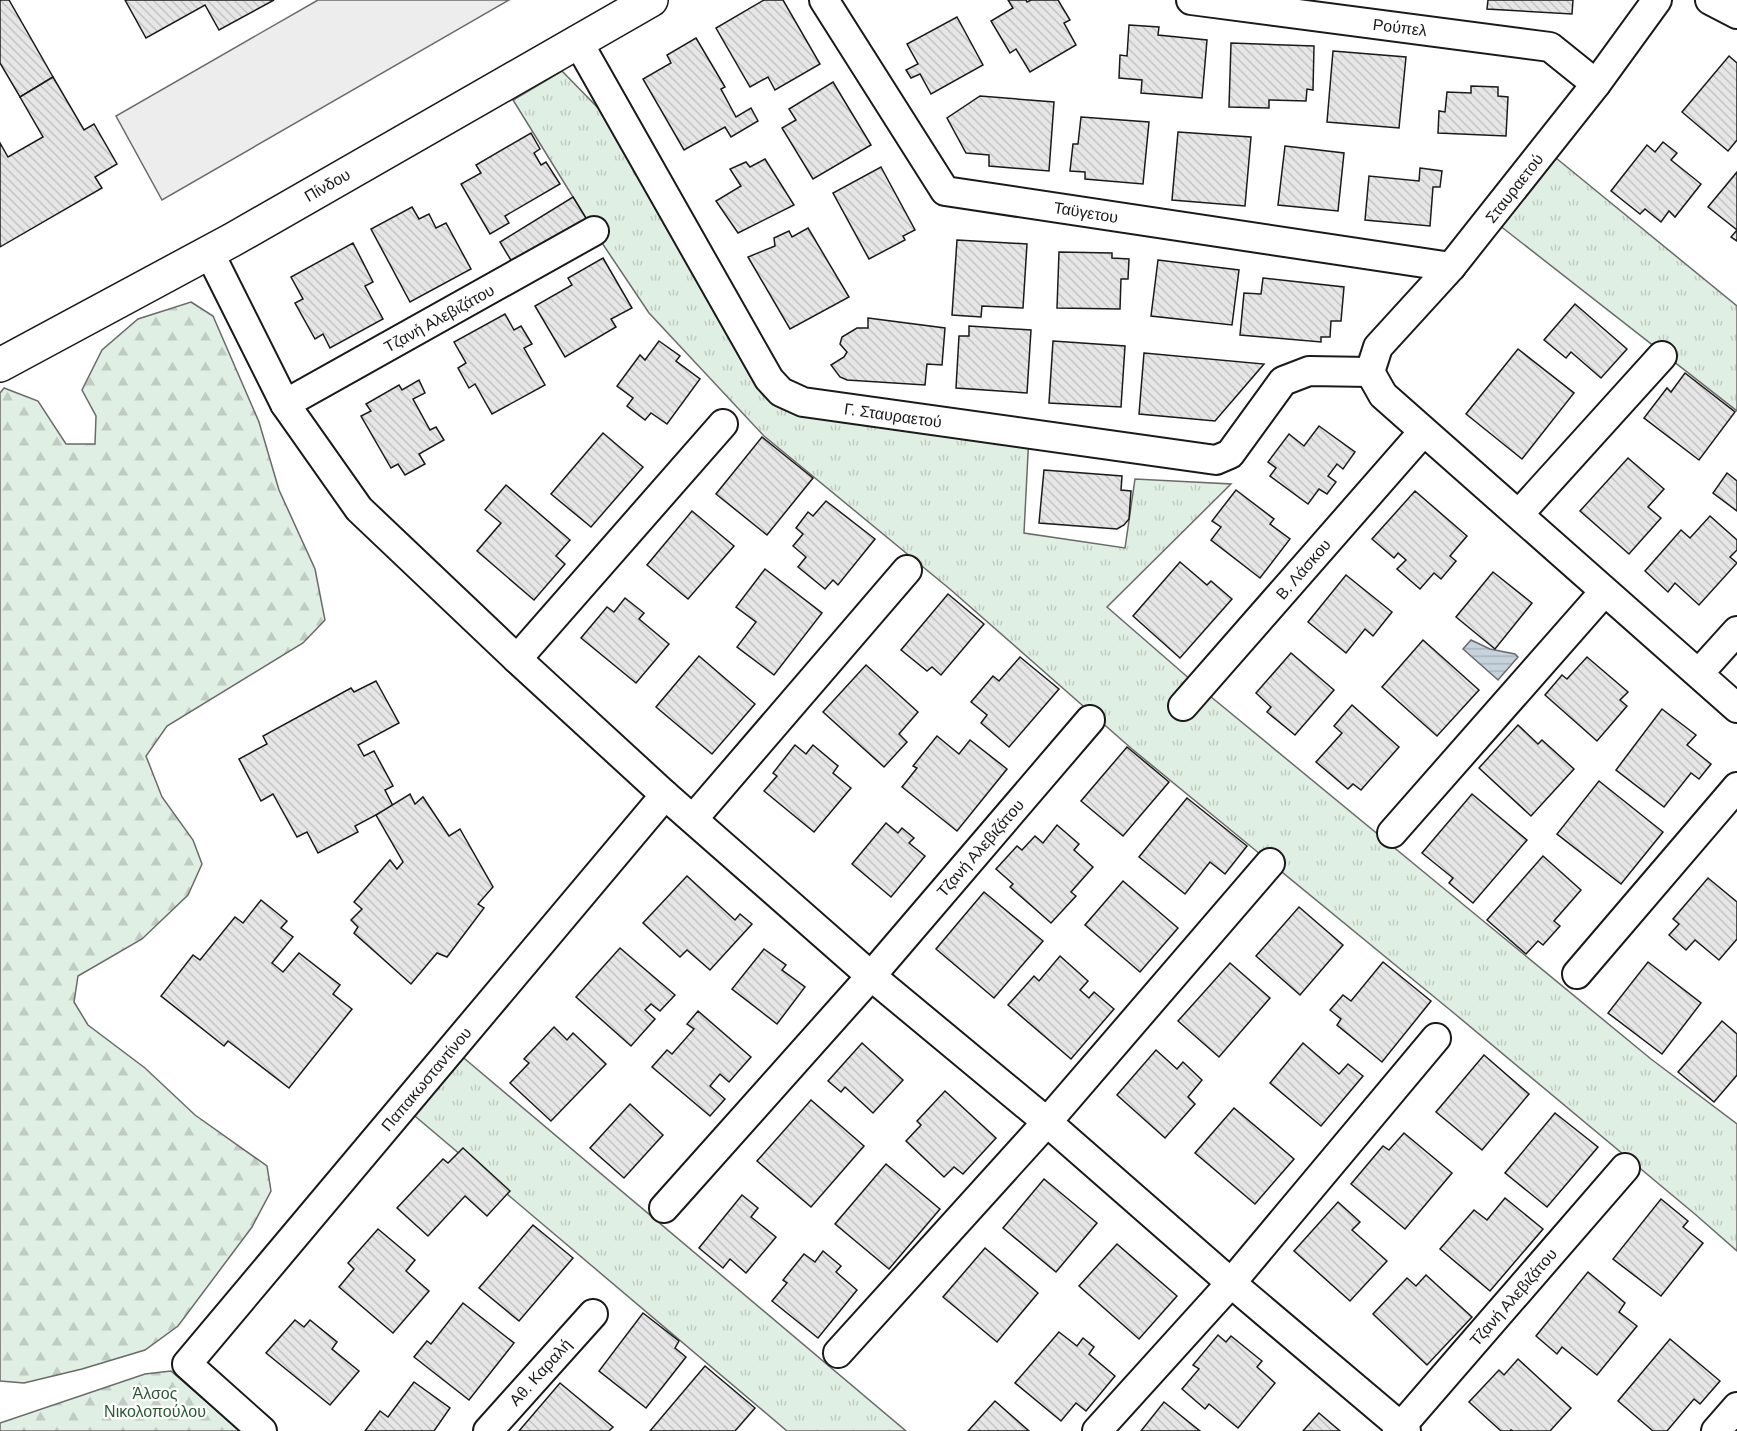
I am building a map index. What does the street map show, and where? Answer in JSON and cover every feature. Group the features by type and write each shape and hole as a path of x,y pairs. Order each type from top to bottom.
{"street":[{"name":"Πίνδου","path":"0,365 209,252 651,0"},
{"name":"Ταϋγετου","path":"824,0 945,191 1451,267"},
{"name":"Ρούπελ","path":"1191,0 1550,47 1596,84"},
{"name":"Σταυραετού","path":"1370,372 1378,346 1451,267 1596,84 1657,0"},
{"path":"1710,0 1737,14"},
{"name":"Γ. Σταυραετού","path":"578,42 769,379 781,392 803,402 1216,460 1230,454 1283,381 1310,371 1370,372"},
{"name":"Τζανή Αλεβιζάτου","path":"285,404 594,231"},
{"name":"Τζανή Αλεβιζάτου","path":"209,252 285,404 358,509 664,795 871,976 1047,1122 1402,1430 1625,1168"},
{"path":"1519,514 1662,356"},
{"path":"1370,372 1383,395 1423,432 1737,708"},
{"path":"516,659 723,424"},
{"name":"Β. Λάσκου","path":"1183,706 1423,432"},
{"path":"693,819 907,570"},
{"path":"1392,833 1604,592"},
{"path":"1699,673 1737,631"},
{"name":"Τζανή Αλεβιζάτου","path":"664,1208 871,976 1090,720"},
{"path":"1577,974 1737,786"},
{"name":"Παπακωσταντίνου","path":"261,1431 187,1364 664,795"},
{"path":"838,1353 1047,1122 1270,863"},
{"path":"1097,1431 1231,1283 1436,1038"},
{"name":"Αθ. Καραλή","path":"488,1431 593,1314"},
{"path":"1716,1431 1737,1407"}],"green space":[{"path":"562,71 638,149 769,379 803,402 1029,434 1024,533 1125,548 1135,479 1231,484 1107,607 1199,687 1651,1059 1737,1124 1737,1251 1455,1014 1132,749 951,590 764,436 649,313 594,231 513,100"},
{"path":"1545,149 1737,306 1737,411 1490,218"},
{"path":"191,302 213,316 259,422 279,490 315,569 325,620 303,643 167,726 146,756 162,797 193,840 202,864 188,895 142,939 78,976 74,1002 88,1025 145,1068 195,1115 267,1166 271,1191 252,1227 178,1326 145,1350 24,1383 0,1381 0,393 4,388 38,401 66,444 95,444 96,416 82,390 102,350 138,319"},
{"path":"452,1048 906,1431 787,1431 403,1106"},
{"name":"Άλσος Νικολοπούλου","path":"171,1371 240,1431 0,1431 0,1423 145,1374"}],"shaded area":[{"path":"318,0 509,0 162,200 116,116"},
{"path":"1471,640 1490,649 1515,654 1518,657 1498,680 1463,649"}],"building":[{"path":"0,0 9,0 53,77 20,97 0,63"},
{"path":"125,0 274,0 219,30 205,5 146,38"},
{"path":"764,0 783,0 820,64 775,90 768,77 750,87 716,28"},
{"path":"1008,0 1026,0 1027,2 1058,0 1070,20 1064,23 1076,45 1030,72 1016,49 1010,53 991,21 1013,8"},
{"path":"1488,0 1573,0 1572,14 1487,9"},
{"path":"957,17 983,65 931,94 920,74 911,78 906,70 918,64 907,44"},
{"path":"1129,25 1159,27 1158,35 1207,40 1202,98 1141,93 1142,80 1119,78 1120,55 1127,56"},
{"path":"696,38 725,87 721,89 736,117 751,108 758,121 731,137 725,127 684,150 643,79 671,63 667,55"},
{"path":"1231,43 1314,46 1313,90 1307,89 1306,101 1269,100 1269,108 1229,107"},
{"path":"1333,51 1406,57 1399,128 1327,122"},
{"path":"1729,56 1737,63 1737,140 1728,151 1682,112"},
{"path":"53,77 84,130 94,124 117,164 95,177 102,188 0,247 0,143 8,157 43,137 20,97"},
{"path":"833,82 871,145 813,179 782,128 796,120 789,109"},
{"path":"1471,86 1498,87 1498,96 1508,97 1506,136 1438,133 1439,111 1445,112 1447,92 1471,93"},
{"path":"980,96 1054,102 1049,171 989,166 989,155 966,153 947,118"},
{"path":"1081,117 1149,122 1143,184 1085,179 1085,172 1070,171 1073,144 1078,144"},
{"path":"1178,132 1251,137 1245,206 1172,200"},
{"path":"531,133 540,149 534,153 541,165 546,162 560,184 505,216 509,223 490,234 461,184 481,173 476,165"},
{"path":"1663,142 1677,153 1671,160 1701,184 1675,217 1669,211 1661,222 1645,209 1640,214 1611,191 1647,145 1655,152"},
{"path":"1285,146 1344,153 1338,211 1278,205"},
{"path":"765,159 794,205 738,233 716,201 741,186 730,169 746,162 750,167"},
{"path":"881,167 915,230 903,236 905,240 869,259 833,193"},
{"path":"1420,168 1442,171 1440,187 1433,187 1430,226 1365,220 1369,176 1419,181"},
{"path":"1737,172 1737,230 1708,207"},
{"path":"573,197 589,223 515,267 500,242"},
{"path":"412,207 419,219 429,214 436,228 446,223 471,269 410,302 371,229"},
{"path":"808,228 849,297 790,329 748,257 775,246 774,238 789,231 792,237"},
{"path":"1737,230 1737,241 1731,237"},
{"path":"957,240 1027,244 1023,308 982,306 981,317 952,315"},
{"path":"353,243 373,282 365,286 383,319 330,348 323,334 315,339 295,303 303,299 291,277"},
{"path":"1059,252 1112,253 1112,258 1129,259 1128,279 1121,279 1120,309 1057,308"},
{"path":"603,258 632,308 611,319 616,327 565,357 535,306 572,285 568,278"},
{"path":"1158,260 1239,270 1232,325 1151,316"},
{"path":"1263,278 1344,287 1341,321 1331,321 1330,337 1321,337 1321,342 1240,335 1244,293 1261,294"},
{"path":"1575,304 1627,349 1601,378 1571,352 1566,358 1544,340"},
{"path":"505,314 514,330 521,326 532,344 524,348 545,385 492,414 475,384 469,388 458,368 466,363 454,342"},
{"path":"868,318 945,328 942,365 927,364 925,385 847,380 840,377 831,365 844,357 847,352 840,344 842,337 857,328 868,328"},
{"path":"969,326 1031,330 1027,393 956,388 959,336 969,336"},
{"path":"659,341 680,356 676,361 700,379 667,424 651,413 645,420 627,406 633,398 617,386 640,355 645,360"},
{"path":"1053,341 1125,346 1121,407 1049,403"},
{"path":"1518,349 1574,393 1522,459 1466,414"},
{"path":"1144,353 1264,364 1215,421 1139,414"},
{"path":"1685,373 1735,412 1699,460 1644,418 1667,388 1671,392"},
{"path":"419,380 425,393 413,399 430,430 436,427 444,440 419,454 425,464 405,475 398,464 391,468 361,416 371,411 366,404 399,385 402,390"},
{"path":"1319,426 1355,452 1343,469 1337,464 1328,476 1336,482 1327,494 1319,489 1308,504 1270,476 1276,468 1268,462 1289,434 1304,446"},
{"path":"603,433 643,467 591,527 551,494"},
{"path":"762,437 813,478 767,535 716,494"},
{"path":"1628,458 1664,489 1648,507 1661,518 1629,554 1580,511"},
{"path":"1044,470 1122,476 1121,490 1131,491 1129,519 1117,529 1039,523"},
{"path":"1727,473 1737,481 1737,511 1713,493"},
{"path":"506,485 570,540 556,556 565,564 534,600 477,551 501,523 485,510"},
{"path":"1236,490 1274,519 1270,524 1290,539 1260,578 1211,540 1221,527 1212,521"},
{"path":"1415,491 1467,536 1450,556 1456,561 1441,579 1434,573 1420,589 1397,569 1406,560 1398,553 1394,558 1372,539"},
{"path":"826,501 875,539 838,585 833,580 825,589 798,567 806,557 793,546 803,534 796,528 808,512 813,516"},
{"path":"692,511 734,546 688,599 647,565"},
{"path":"1710,516 1737,540 1737,550 1730,557 1737,563 1699,605 1675,583 1668,592 1645,571 1681,530 1690,538"},
{"path":"1180,562 1207,585 1211,581 1232,599 1180,658 1133,616"},
{"path":"765,569 822,613 774,675 737,647 756,622 736,607"},
{"path":"1493,572 1532,603 1495,649 1456,617"},
{"path":"1346,575 1392,612 1373,636 1365,629 1346,653 1308,622"},
{"path":"948,594 984,624 941,675 932,667 927,671 901,650"},
{"path":"625,598 644,613 639,619 669,644 636,683 581,638 607,607 614,612"},
{"path":"1423,640 1479,690 1437,736 1382,687"},
{"path":"1291,653 1334,690 1295,735 1267,712 1271,707 1256,693"},
{"path":"699,656 755,704 712,754 656,707"},
{"path":"1020,657 1059,689 1009,747 981,723 987,715 971,702 993,676 999,681"},
{"path":"1587,657 1628,692 1620,700 1627,706 1597,741 1545,695 1562,675 1567,679"},
{"path":"866,665 918,712 899,734 907,742 884,767 823,712"},
{"path":"376,681 399,723 358,745 364,756 374,751 393,786 385,790 393,806 355,826 358,832 318,853 307,832 297,837 273,794 261,801 239,759 267,744 263,736 351,688 354,692"},
{"path":"1352,705 1399,747 1361,790 1353,784 1348,789 1316,762 1342,733 1334,726"},
{"path":"1662,709 1696,735 1687,745 1711,764 1699,779 1691,773 1664,807 1616,770"},
{"path":"1518,725 1538,744 1542,740 1574,769 1531,816 1479,768"},
{"path":"937,736 959,754 970,740 1007,769 957,831 902,787 917,768 913,766"},
{"path":"795,745 806,754 813,745 838,766 833,773 851,788 814,832 764,791 777,776 773,773"},
{"path":"1127,747 1169,782 1123,836 1081,801"},
{"path":"1599,781 1663,832 1621,884 1557,834"},
{"path":"410,794 415,804 423,797 449,836 460,829 493,887 478,904 484,908 447,957 437,953 411,984 354,933 358,927 351,920 362,909 354,902 390,860 397,869 403,862 376,815"},
{"path":"1472,794 1527,840 1473,903 1449,883 1453,878 1422,853"},
{"path":"1187,798 1247,846 1225,874 1210,862 1185,894 1139,857"},
{"path":"886,823 898,833 902,828 914,838 909,843 925,856 891,897 852,864"},
{"path":"1057,825 1079,844 1074,850 1093,867 1071,892 1076,896 1051,923 1010,887 1013,884 996,869 1017,846 1022,850 1035,836 1043,843"},
{"path":"1543,856 1581,890 1554,921 1560,926 1543,945 1538,941 1526,954 1487,920"},
{"path":"687,876 735,920 740,914 752,924 710,970 687,950 680,957 643,923"},
{"path":"1708,878 1737,902 1737,939 1719,960 1695,940 1686,950 1669,935 1679,924 1673,919"},
{"path":"1123,881 1178,928 1140,972 1085,925"},
{"path":"984,892 1043,941 994,998 936,949"},
{"path":"261,900 287,921 281,928 293,937 272,963 283,972 299,953 340,985 333,994 352,1009 289,1088 228,1041 224,1046 161,996 193,955 200,960 235,917 243,923"},
{"path":"1299,907 1343,945 1300,995 1256,956"},
{"path":"620,948 675,995 660,1011 651,1004 645,1010 655,1019 631,1046 576,997"},
{"path":"764,949 786,965 782,970 805,987 777,1024 732,989"},
{"path":"1060,956 1088,981 1080,990 1089,998 1094,992 1114,1009 1071,1059 1008,1005 1034,976 1039,981"},
{"path":"1383,962 1431,1001 1382,1062 1337,1025 1341,1019 1330,1010 1343,995 1351,1001"},
{"path":"1648,962 1701,1003 1662,1054 1608,1013"},
{"path":"1230,963 1270,998 1219,1057 1178,1021"},
{"path":"698,1011 751,1057 729,1082 720,1074 710,1086 725,1099 710,1116 652,1067 667,1050 672,1054 694,1029 687,1024"},
{"path":"1722,1021 1737,1034 1737,1075 1714,1102 1678,1072"},
{"path":"554,1027 567,1040 573,1033 606,1064 551,1121 510,1083 529,1063 524,1059"},
{"path":"862,1043 903,1080 873,1113 845,1087 841,1092 828,1081"},
{"path":"1303,1043 1339,1074 1348,1064 1363,1076 1321,1126 1270,1083"},
{"path":"1156,1050 1177,1069 1183,1062 1202,1080 1188,1097 1195,1104 1165,1138 1117,1095"},
{"path":"1484,1055 1529,1094 1482,1150 1436,1112"},
{"path":"945,1091 996,1138 963,1174 954,1167 944,1177 906,1141 921,1125 917,1121"},
{"path":"811,1100 864,1146 811,1207 757,1161"},
{"path":"630,1104 663,1135 624,1178 590,1148"},
{"path":"1234,1108 1294,1159 1255,1204 1195,1153"},
{"path":"1555,1113 1598,1147 1547,1207 1505,1173"},
{"path":"1404,1133 1452,1173 1405,1229 1351,1184 1383,1146 1389,1150"},
{"path":"463,1148 510,1191 487,1216 465,1196 428,1236 397,1208 443,1159 448,1163"},
{"path":"886,1164 940,1209 889,1269 835,1224"},
{"path":"1044,1179 1097,1223 1056,1272 1003,1228"},
{"path":"742,1195 758,1208 751,1217 776,1237 746,1273 730,1259 723,1268 699,1248"},
{"path":"1505,1198 1543,1229 1490,1291 1440,1249 1474,1210 1487,1220"},
{"path":"1661,1199 1688,1221 1683,1227 1703,1243 1661,1296 1613,1259"},
{"path":"1338,1202 1360,1222 1352,1230 1387,1261 1350,1301 1294,1251"},
{"path":"533,1225 573,1258 519,1321 479,1288"},
{"path":"378,1229 415,1260 406,1271 429,1291 393,1333 339,1287 354,1269 348,1263"},
{"path":"1117,1244 1177,1296 1139,1339 1079,1286"},
{"path":"985,1248 1038,1293 997,1342 943,1297"},
{"path":"823,1251 841,1266 836,1272 857,1290 818,1338 772,1301 787,1283 783,1280 804,1254 815,1262"},
{"path":"1588,1272 1625,1303 1619,1312 1637,1326 1597,1375 1562,1347 1557,1354 1536,1336"},
{"path":"1426,1275 1472,1317 1427,1365 1373,1314 1407,1278 1416,1286"},
{"path":"463,1303 514,1343 469,1400 414,1357 427,1341 431,1344"},
{"path":"643,1313 679,1341 675,1348 686,1357 646,1408 599,1371"},
{"path":"295,1320 304,1327 310,1320 337,1342 332,1349 359,1371 330,1405 266,1353"},
{"path":"1059,1332 1077,1346 1083,1338 1094,1347 1089,1354 1115,1376 1086,1411 1076,1403 1061,1421 1015,1383"},
{"path":"1218,1335 1226,1342 1231,1336 1262,1361 1257,1367 1275,1383 1238,1428 1209,1404 1205,1409 1182,1389 1199,1369 1193,1365"},
{"path":"1670,1339 1720,1381 1700,1404 1694,1399 1667,1431 1653,1431 1618,1401"},
{"path":"1518,1359 1571,1408 1550,1431 1501,1431 1469,1402 1499,1370 1504,1375"},
{"path":"705,1366 755,1408 735,1431 650,1431"},
{"path":"414,1382 450,1408 434,1431 365,1431 380,1411 388,1417"},
{"path":"560,1383 613,1427 609,1431 519,1431"},
{"path":"995,1401 1029,1431 968,1431"},
{"path":"1164,1402 1200,1431 1141,1431"},
{"path":"1319,1413 1340,1431 1303,1431"}]}
